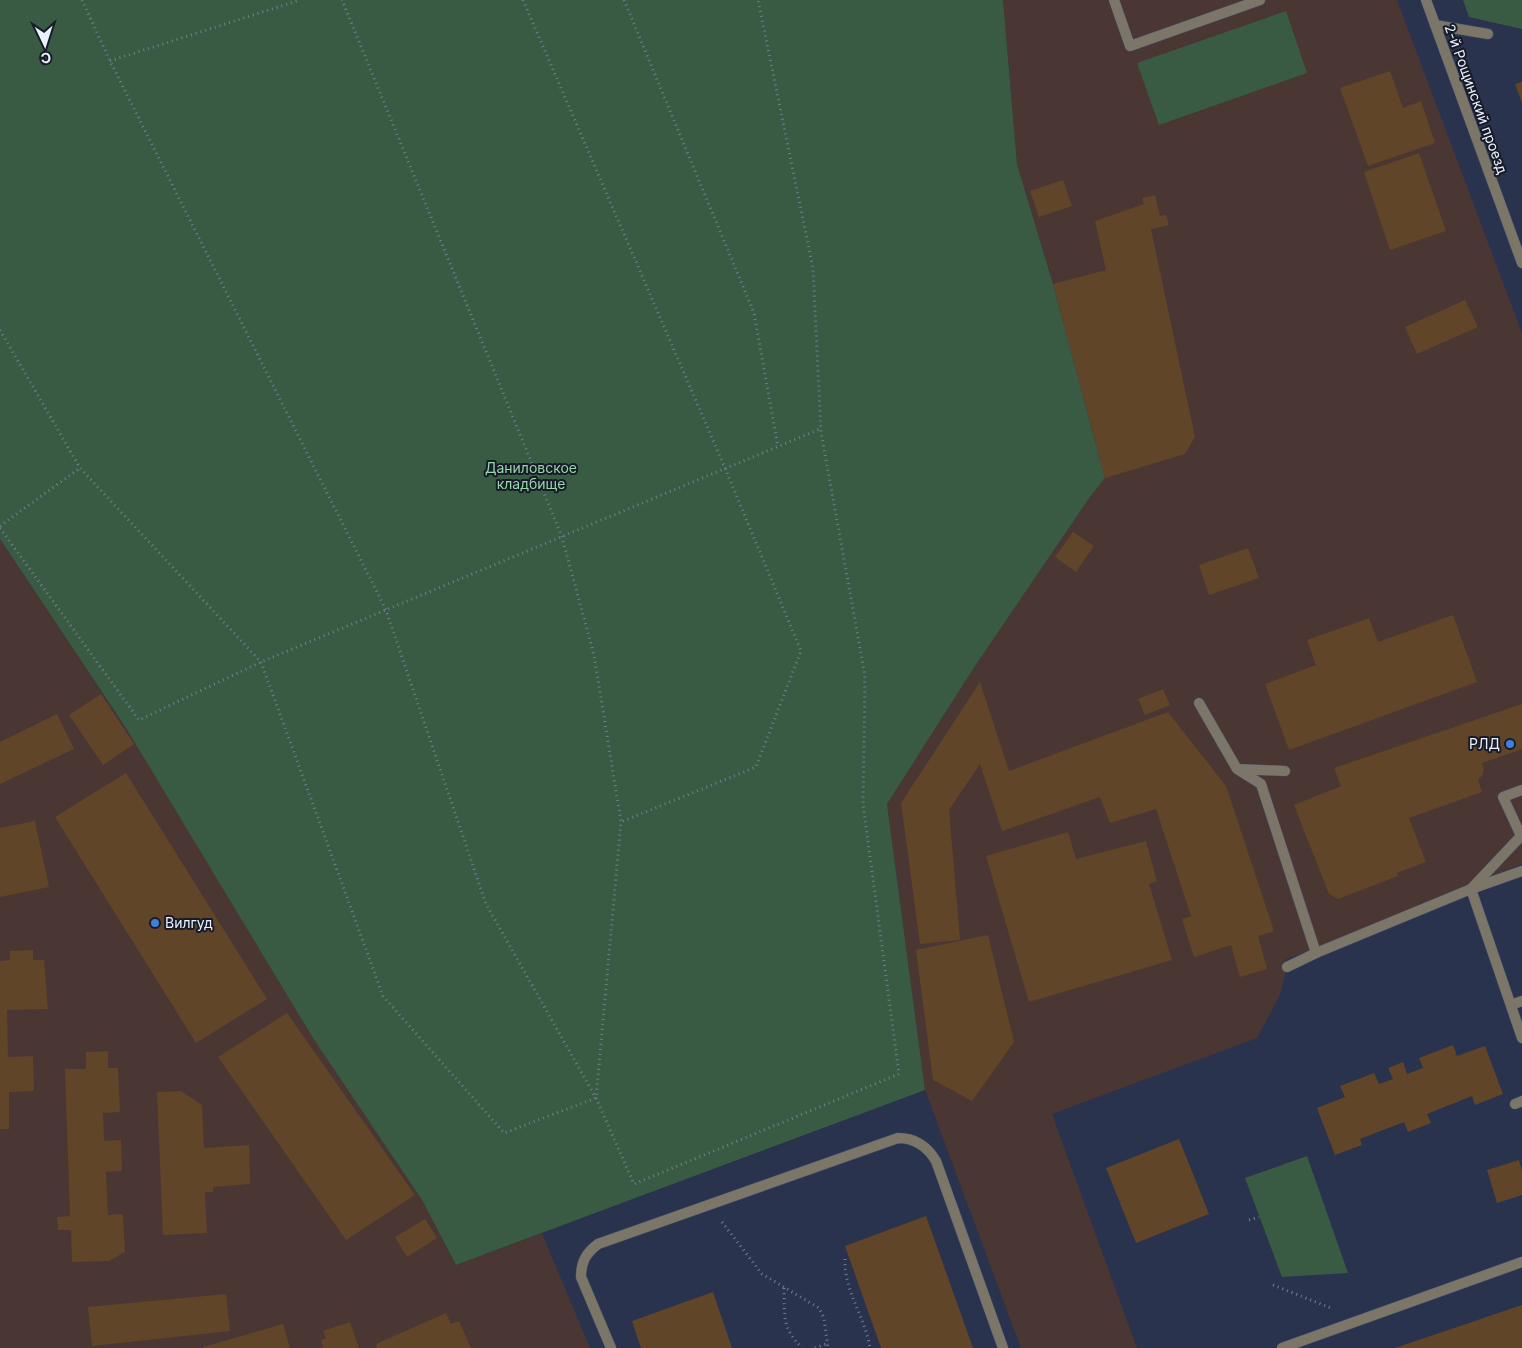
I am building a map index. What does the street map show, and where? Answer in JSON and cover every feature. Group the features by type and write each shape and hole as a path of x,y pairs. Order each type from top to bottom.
{"street":[{"path":"1114,0 1130,46 1260,0"},
{"name":"2-й Рощинский проезд","path":"1426,0 1522,263"},
{"path":"1435,25 1488,34"},
{"path":"1199,703 1237,768 1261,784 1316,953"},
{"path":"1237,768 1285,771"},
{"path":"1471,889 1521,836 1503,797 1522,790"},
{"path":"1288,967 1316,953 1471,889 1522,871"},
{"path":"1471,889 1522,1038"},
{"path":"1511,1005 1522,1001"},
{"path":"611,1348 581,1277 581,1268 586,1256 598,1244 891,1139 904,1138 919,1143 931,1153 938,1167 1003,1348"},
{"path":"1282,1348 1522,1262"}],"path":[{"path":"82,0 110,61 386,610 486,904 596,1098 634,1184 899,1074 863,804 865,676 820,429 813,268 758,0"},
{"path":"110,61 300,0"},
{"path":"342,0 562,537 594,655 621,822 596,1098"},
{"path":"524,0 725,468 801,651 756,767 621,822"},
{"path":"624,0 754,313 778,447"},
{"path":"0,330 80,468 261,662 383,996 504,1133 596,1098"},
{"path":"80,468 0,527 139,720 261,662 820,429"},
{"path":"709,1203 756,1269 784,1288 815,1304 822,1312 828,1348"},
{"path":"1249,1220 1259,1216"},
{"path":"845,1258 847,1286 865,1327 870,1348"},
{"path":"1274,1285 1335,1310"},
{"path":"784,1288 786,1328 790,1336 802,1348"},
{"path":"815,1348 826,1344"}],"shaded area":[{"path":"1003,0 1397,0 1522,333 1522,864 1285,960 1287,967 1280,995 1257,1038 1052,1114 1137,1348 1021,1348 925,1090 887,804 975,666 1090,497 1105,478 1053,284 1017,164"},
{"path":"0,539 126,728 422,1200 456,1265 542,1233 590,1348 0,1348"}],"green space":[{"name":"Даниловское кладбище","path":"0,0 1003,0 1017,164 1053,284 1105,478 1090,497 975,666 887,804 925,1090 456,1265 422,1200 313,1038 126,728 0,539"},
{"path":"1463,0 1522,0 1522,29 1469,17"},
{"path":"1286,11 1307,73 1159,125 1137,63"},
{"path":"1307,1156 1348,1273 1282,1277 1245,1178"}],"building":[{"path":"1390,71 1403,108 1421,101 1435,143 1368,166 1340,88"},
{"path":"1522,82 1522,103 1515,84"},
{"path":"1419,153 1446,231 1390,250 1364,172"},
{"path":"1063,180 1072,206 1039,217 1030,191"},
{"path":"1155,195 1160,216 1166,215 1169,225 1151,229 1195,437 1185,454 1105,478 1053,284 1106,270 1095,221 1144,204 1142,198"},
{"path":"1465,300 1478,327 1417,354 1405,327"},
{"path":"1073,532 1094,546 1076,572 1055,557"},
{"path":"1248,548 1259,578 1209,595 1199,565"},
{"path":"1453,615 1477,682 1289,750 1265,684 1316,665 1307,640 1369,618 1378,642"},
{"path":"980,682 1009,771 1168,712 1226,786 1274,931 1258,936 1267,969 1240,977 1231,945 1194,957 1182,919 1191,916 1156,809 1110,823 1100,797 1002,831 980,764 949,810 960,940 920,944 901,803"},
{"path":"1163,689 1170,705 1145,715 1138,699"},
{"path":"101,694 134,744 103,765 69,715"},
{"path":"1522,704 1522,749 1482,763 1484,769 1482,776 1478,779 1482,792 1409,818 1426,862 1397,873 1398,876 1338,899 1329,894 1294,805 1341,786 1334,768"},
{"path":"57,714 74,749 0,784 0,742"},
{"path":"126,773 267,999 196,1043 55,817"},
{"path":"35,821 49,887 0,897 0,828"},
{"path":"1068,832 1076,859 1146,841 1157,881 1149,884 1172,960 1029,1002 986,856"},
{"path":"988,935 1014,1042 972,1101 933,1080 916,950"},
{"path":"33,950 33,960 44,960 48,1009 7,1010 8,1057 33,1056 34,1091 9,1092 9,1129 0,1129 0,961 10,960 10,951"},
{"path":"287,1013 415,1195 346,1240 218,1057"},
{"path":"1453,1045 1457,1056 1485,1046 1503,1094 1475,1105 1472,1096 1427,1114 1431,1123 1408,1132 1404,1122 1360,1139 1362,1145 1335,1155 1317,1108 1345,1097 1340,1086 1374,1073 1379,1084 1393,1079 1388,1068 1403,1062 1407,1074 1423,1068 1419,1058"},
{"path":"108,1051 108,1068 118,1068 120,1112 103,1113 104,1141 121,1140 122,1171 106,1172 108,1215 123,1214 125,1252 109,1261 72,1262 71,1230 58,1230 57,1217 70,1216 65,1069 86,1069 86,1052"},
{"path":"181,1091 202,1105 204,1148 249,1145 250,1184 213,1187 213,1192 205,1192 207,1233 163,1235 157,1092"},
{"path":"1179,1139 1209,1214 1136,1243 1106,1168"},
{"path":"1519,1160 1522,1171 1522,1195 1497,1203 1487,1170"},
{"path":"926,1216 973,1348 881,1348 845,1246"},
{"path":"425,1219 437,1238 407,1257 395,1237"},
{"path":"713,1292 732,1348 641,1348 632,1321"},
{"path":"226,1294 230,1331 92,1346 88,1307"},
{"path":"1522,1305 1522,1348 1395,1348"},
{"path":"446,1313 451,1324 459,1321 471,1348 377,1348 376,1344"},
{"path":"350,1322 359,1348 323,1348 321,1340 326,1338 323,1331"},
{"path":"283,1324 290,1348 203,1348 203,1347"}],"place":[{"name":"РЛД","path":"1510,744"},
{"name":"Вилгуд","path":"155,923"}]}
